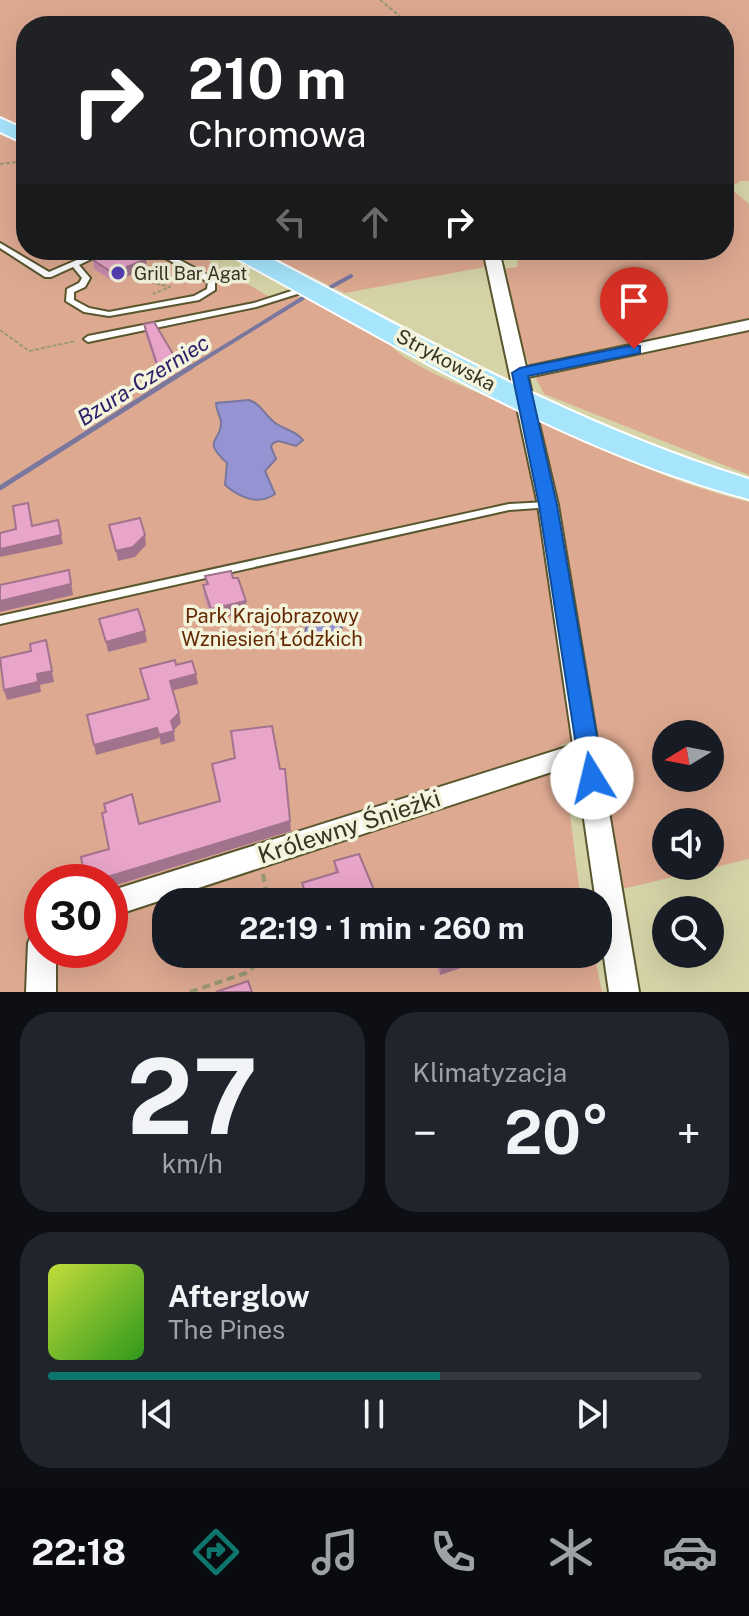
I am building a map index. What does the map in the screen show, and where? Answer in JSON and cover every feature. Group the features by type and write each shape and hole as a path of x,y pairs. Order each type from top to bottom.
{"main road":[{"name":"Strykowska","path":"257,260 526,402 631,449 749,489"}],"street":[{"path":"493,260 548,505 624,992"},
{"path":"520,373 749,325"},
{"name":"Królewny Śnieżki","path":"128,898 517,771 588,751"},
{"path":"41,968 41,992"}],"lane":[{"path":"22,260 45,275 85,260"},
{"path":"75,265 86,278 82,285 70,291 68,297 72,304 102,314 206,295 213,285 212,281 173,260"},
{"path":"88,339 256,305 309,287"},
{"path":"0,620 509,507 548,505"}],"path":[{"path":"380,0 400,16"},
{"path":"144,307 139,300 170,287 150,282"},
{"path":"0,330 29,351 88,339"},
{"path":"259,855 265,888"},
{"path":"190,992 252,968"}],"green space":[{"name":"Park Krajobrazowy Wzniesień Łódzkich","path":"0,0 749,0 749,181 740,181 734,185 734,16 16,16 16,260 208,260 271,298 287,290 301,298 307,296 386,338 392,347 421,367 595,446 686,483 749,502 749,859 724,865 724,808 652,808 652,880 660,880 622,889 595,732 561,745 579,888 152,888 152,968 597,968 602,992 0,992"},
{"name":"Park Krajobrazowy Wzniesień Łódzkich","path":"734,191 749,204 749,475 544,394 523,352 501,269 517,267 518,260 734,260"},
{"path":"277,260 485,260 485,267 345,293"}],"water":[{"path":"249,400 274,422 303,440 296,446 279,441 273,443 271,447 276,459 265,471 275,494 255,500 225,485 227,463 214,445 221,422 216,403"},
{"path":"320,614 338,616 342,628 333,640 313,646 306,641 306,628"}],"building":[{"path":"93,260 144,260 113,273"},
{"path":"154,322 176,359 157,364 144,324"},
{"path":"28,503 32,526 58,520 61,535 0,549 0,533 16,529 13,506"},
{"path":"140,518 145,535 133,547 116,551 109,525"},
{"path":"69,570 71,584 0,601 0,585"},
{"path":"231,571 233,578 238,578 246,601 211,609 203,585 208,584 205,576"},
{"path":"138,609 145,631 106,642 99,619"},
{"path":"46,640 52,671 37,674 38,682 4,690 0,658 31,651 30,644"},
{"path":"175,660 176,665 192,661 196,674 170,681 179,713 171,721 174,731 159,735 157,728 94,745 87,715 149,699 140,669"},
{"path":"272,726 280,769 285,769 290,821 128,871 128,864 82,864 81,857 109,849 102,813 106,812 104,804 132,794 139,824 220,801 212,764 235,758 231,731"},
{"path":"359,854 373,888 304,888 302,883 338,872 334,861"},
{"path":"248,981 252,992 216,992"}],"waterway":[{"name":"Bzura-Czerniec","path":"331,287 351,276"},
{"name":"Bzura-Czerniec","path":"188,369 303,298"},
{"name":"Bzura-Czerniec","path":"0,488 191,367"}],"place":[{"name":"Grill Bar Agat","path":"118,273"}],"route":[{"path":"592,778 548,505 520,373 634,349"}]}
